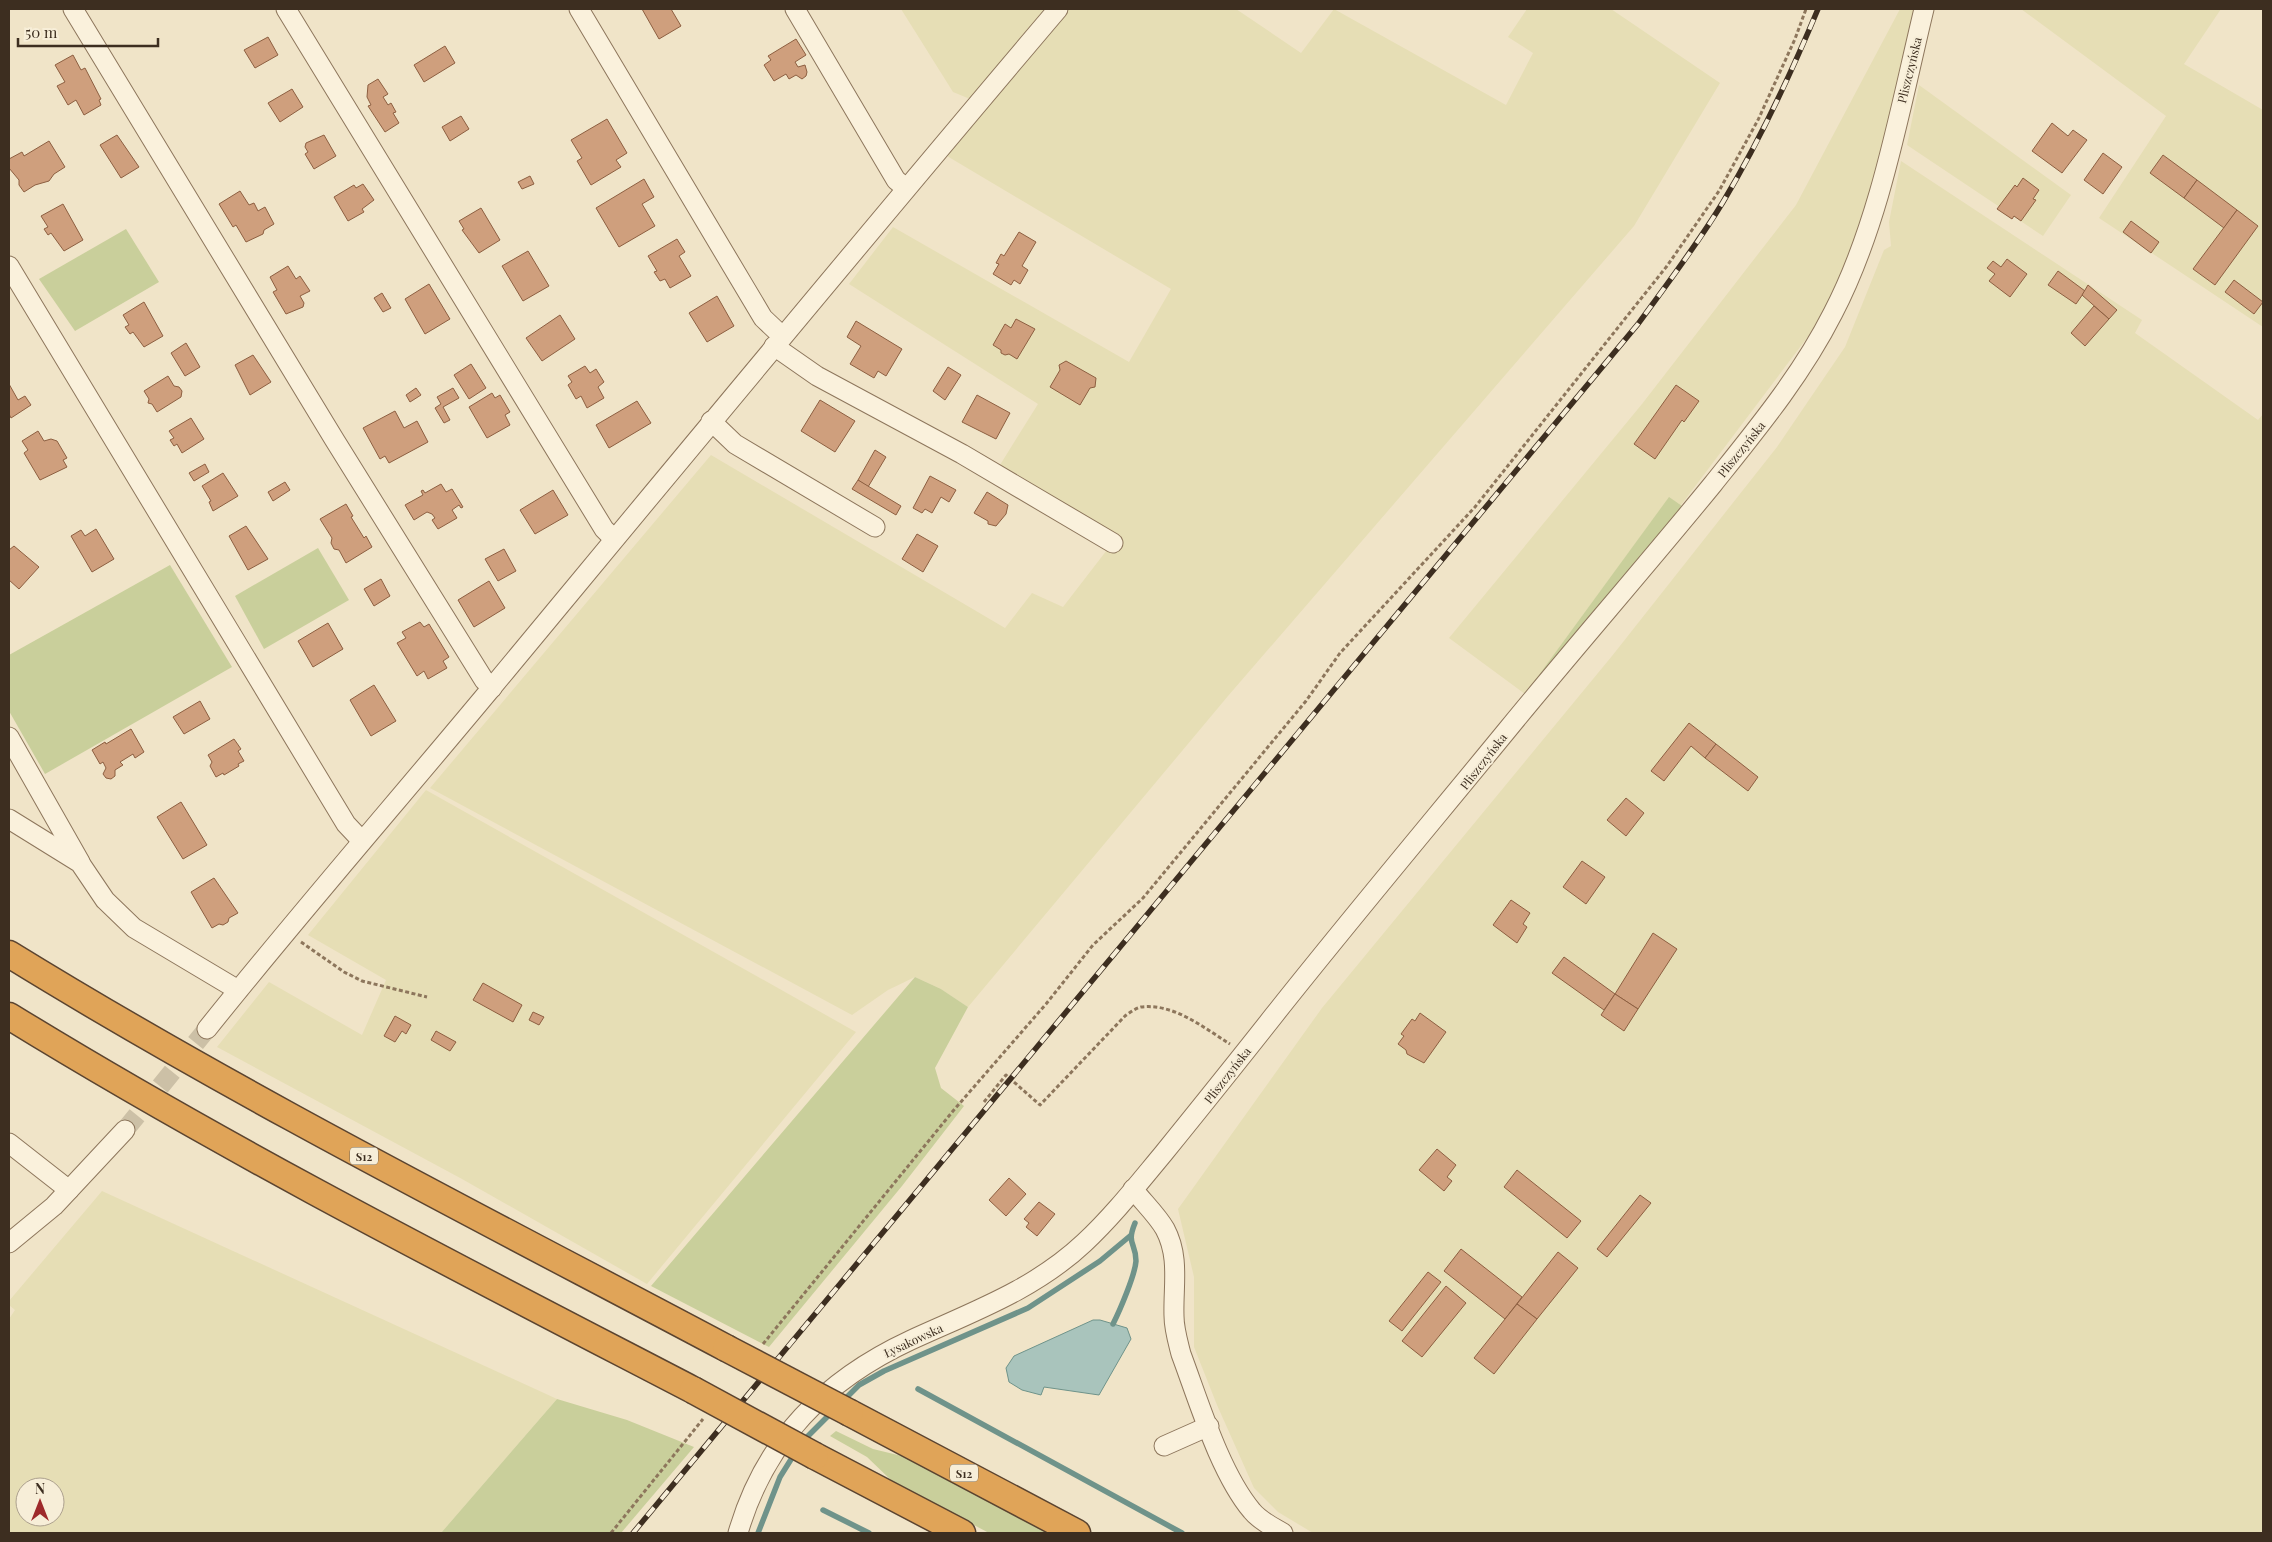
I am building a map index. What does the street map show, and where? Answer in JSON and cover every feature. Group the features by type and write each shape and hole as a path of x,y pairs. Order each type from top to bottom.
{"highway":[{"name":"S12","path":"9,954 130,1027 300,1122 1077,1533"},
{"path":"9,1016 255,1158 460,1269 962,1533"}],"street":[{"path":"73,9 344,456 484,680 492,688"},
{"path":"286,9 604,529 614,539"},
{"path":"579,9 778,341 817,376 962,454 1113,543"},
{"path":"795,9 896,180 906,188"},
{"path":"207,1029 287,930 492,688 710,421 1058,9"},
{"name":"Pliszczyńska","path":"1133,1190 1508,729 1680,523 1775,406 1800,371 1833,313 1862,245 1879,192 1924,9"},
{"path":"9,266 343,819 362,841"},
{"path":"710,421 735,444 874,527"},
{"path":"9,737 80,863 105,900 134,928 238,990"},
{"path":"9,819 80,863"},
{"path":"9,1243 43,1217 124,1130"},
{"path":"9,1143 69,1190"},
{"path":"1133,1190 1164,1228 1173,1252 1176,1270 1174,1317 1176,1337 1226,1470 1252,1512 1283,1533"},
{"name":"Łysakowska","path":"738,1533 754,1489 767,1464 797,1421 827,1390 884,1353 1002,1300 1036,1280 1073,1253 1133,1190"},
{"path":"1164,1446 1208,1426"}],"path":[{"path":"758,1350 952,1111 1046,1004 1093,945 1143,898 1306,701 1340,653 1475,508 1667,266 1719,191 1758,120 1795,39 1806,9"},
{"path":"287,930 320,956 350,975 384,987 405,990 427,997"},
{"path":"984,1102 1006,1075 1040,1105 1124,1016 1140,1007 1161,1008 1181,1014 1245,1052"},
{"path":"611,1533 708,1412"}],"shaded area":[{"path":"901,9 1045,9 970,99 953,92"},
{"path":"1069,9 1236,9 1301,53 1334,9 1506,105 1533,53 1508,37 1527,9 1611,9 1720,83 1634,226 1228,696 968,1007 941,989 915,977 888,990 852,1015 430,788 711,455 1005,628 1032,593 1063,607 1110,546 995,473 1038,404 849,284 893,227 1129,362 1171,289 947,156"},
{"path":"1900,9 1915,9 1883,141 1866,208 1847,261 1822,318 1681,505 1669,498 1525,694 1449,638 1642,404 1796,205"},
{"path":"2021,9 2221,9 2184,64 2263,110 2263,327 2099,218 2166,116"},
{"path":"1919,85 2071,195 2043,236 1907,145"},
{"path":"1901,161 2142,320 2135,333 2258,420 2263,414 2263,1533 1313,1533 1278,1512 1254,1488 1217,1405 1194,1347 1194,1277 1178,1209 1322,1008 1612,656 1777,447 1845,347 1884,250 1891,246 1889,222"},
{"path":"426,790 856,1032 647,1284 462,1179 217,1047 269,982 362,1035 386,980 308,935"},
{"path":"102,1191 557,1399 441,1533 9,1533 9,1319 15,1310 9,1305 9,1301"}],"green space":[{"path":"126,229 159,282 75,331 39,279"},
{"path":"1669,497 1688,510 1530,698 1525,694"},
{"path":"318,548 349,600 264,649 235,596"},
{"path":"170,565 232,667 45,774 9,711 9,655"},
{"path":"915,977 941,989 968,1007 935,1068 941,1088 964,1106 902,1186 769,1347 651,1286"},
{"path":"557,1399 627,1420 694,1447 621,1533 441,1533"},
{"path":"836,1431 873,1449 906,1457 1051,1533 989,1533 893,1482 867,1457 830,1436"}],"water":[{"path":"1093,1320 1100,1320 1127,1328 1131,1339 1099,1395 1044,1387 1041,1395 1022,1390 1009,1382 1006,1368 1014,1356"}],"building":[{"path":"642,9 671,9 681,26 659,39"},
{"path":"268,37 278,55 255,68 244,50"},
{"path":"796,39 806,55 795,62 798,67 805,65 806,76 802,79 796,75 789,79 786,74 774,81 764,65 771,60 768,56"},
{"path":"445,46 455,63 424,82 414,65"},
{"path":"73,55 81,70 85,68 101,99 99,100 101,105 84,115 76,100 68,105 57,86 65,82 55,65"},
{"path":"378,79 388,94 383,97 388,105 391,103 396,112 393,113 399,123 385,132 368,106 371,105 367,97 368,85"},
{"path":"292,89 303,107 280,122 268,103"},
{"path":"461,116 469,129 450,141 442,127"},
{"path":"607,119 627,153 616,160 621,167 591,185 577,161 582,158 571,140"},
{"path":"2052,123 2068,136 2073,130 2087,140 2062,173 2032,151"},
{"path":"117,135 139,167 121,178 100,145"},
{"path":"324,135 336,156 314,169 305,154 308,152 305,147 306,143"},
{"path":"49,141 65,167 54,174 49,181 35,185 24,192 19,185 19,180 9,168 9,159 22,152 24,156"},
{"path":"2103,153 2122,167 2103,194 2084,180"},
{"path":"2163,155 2197,180 2184,198 2150,173"},
{"path":"530,176 534,184 522,189 518,182"},
{"path":"2023,178 2039,190 2033,199 2036,200 2021,221 2014,216 2012,219 1997,209 2015,185 2017,187"},
{"path":"644,179 654,197 642,204 655,226 619,247 596,208"},
{"path":"2197,180 2237,210 2224,228 2184,198"},
{"path":"363,184 374,200 362,209 364,212 348,221 334,197 354,185 356,188"},
{"path":"240,191 249,205 254,203 258,211 265,207 274,224 264,230 263,234 246,242 236,225 233,227 219,204"},
{"path":"63,204 83,240 64,251 51,233 48,235 44,229 48,227 41,216"},
{"path":"481,208 500,240 479,253 462,230 464,229 459,221"},
{"path":"2237,210 2258,226 2215,285 2193,269"},
{"path":"2131,221 2159,242 2151,253 2123,232"},
{"path":"1019,232 1036,242 1022,266 1028,270 1020,284 1014,280 1011,285 993,274 999,264 996,263 1001,254 1004,256"},
{"path":"677,239 685,252 679,256 691,276 670,288 665,279 660,281 654,272 657,271 648,256"},
{"path":"528,251 549,286 523,301 502,266"},
{"path":"2007,259 2027,274 2010,297 1989,281 1995,274 1987,268 1993,261 2001,267"},
{"path":"288,266 296,279 300,276 310,291 300,296 304,303 303,307 286,314 273,292 277,290 270,277"},
{"path":"2058,271 2085,291 2076,304 2048,285"},
{"path":"2234,280 2263,302 2254,314 2225,292"},
{"path":"429,284 450,319 425,334 405,299"},
{"path":"2088,285 2117,310 2109,319 2082,295"},
{"path":"382,293 391,308 383,312 374,298"},
{"path":"717,296 734,326 707,342 689,313"},
{"path":"144,302 163,336 144,347 133,332 130,334 125,327 129,325 123,315"},
{"path":"2094,306 2109,319 2085,346 2071,333"},
{"path":"560,315 575,339 542,361 526,338"},
{"path":"1016,319 1035,329 1017,359 1009,354 1001,353 1001,350 993,345 1005,324 1011,328"},
{"path":"856,321 902,349 886,376 878,371 874,378 850,364 861,346 847,337"},
{"path":"186,343 200,367 185,376 171,353"},
{"path":"253,355 271,382 250,395 235,365"},
{"path":"1066,361 1096,378 1095,387 1090,388 1080,405 1050,387 1060,370 1059,365"},
{"path":"471,364 486,388 469,399 454,375"},
{"path":"585,366 590,373 596,369 604,382 598,387 604,398 587,408 581,396 576,399 568,385 572,382 568,376"},
{"path":"948,367 961,375 945,400 933,391"},
{"path":"168,376 174,386 179,387 182,391 181,397 157,412 152,404 148,403 149,399 144,391"},
{"path":"9,384 18,400 25,396 31,405 11,418 9,414"},
{"path":"1676,385 1699,401 1684,422 1682,420 1655,459 1634,444"},
{"path":"416,388 421,395 410,402 406,395"},
{"path":"453,388 459,398 443,407 450,420 444,423 435,408 441,404 437,397"},
{"path":"492,393 495,398 500,395 510,412 505,415 510,425 487,438 469,407"},
{"path":"977,395 1010,413 996,439 962,422"},
{"path":"820,400 855,421 835,452 801,431"},
{"path":"637,401 651,423 609,448 596,425"},
{"path":"395,411 404,428 417,421 428,442 389,463 385,456 380,459 363,428"},
{"path":"191,418 204,439 182,453 177,444 174,446 170,440 174,438 169,431"},
{"path":"38,431 44,441 51,439 57,441 67,458 63,460 67,467 40,480 24,453 28,450 22,441"},
{"path":"875,450 886,457 868,487 858,480"},
{"path":"205,464 209,472 194,481 189,473"},
{"path":"223,473 238,496 213,511 209,502 211,501 202,486"},
{"path":"930,476 956,490 949,502 941,497 932,513 925,509 922,513 913,508"},
{"path":"858,480 901,506 896,515 852,489"},
{"path":"285,482 290,490 273,501 268,492"},
{"path":"441,484 446,492 452,489 463,507 461,508 459,505 452,510 457,518 438,529 432,520 435,518 432,514 427,512 414,520 405,505 423,495 421,491 423,490 425,493"},
{"path":"553,490 568,515 535,534 520,510"},
{"path":"987,492 1008,505 1006,514 996,526 988,524 988,521 974,513"},
{"path":"346,504 353,516 351,517 372,547 346,563 339,550 334,549 331,543 332,538 320,519"},
{"path":"246,526 268,559 248,570 229,536"},
{"path":"96,529 114,559 92,572 71,536 81,530 85,536"},
{"path":"917,534 938,546 923,572 902,559"},
{"path":"14,546 39,567 19,589 9,580 9,550"},
{"path":"504,549 516,571 498,581 485,559"},
{"path":"381,579 390,596 374,606 364,589"},
{"path":"489,581 505,608 474,627 458,600"},
{"path":"420,622 424,627 429,624 449,657 443,661 447,668 428,679 424,671 417,676 397,643 406,638 402,632"},
{"path":"328,623 343,649 313,667 298,641"},
{"path":"374,685 396,721 371,736 350,700"},
{"path":"200,701 210,719 184,734 173,717"},
{"path":"1689,723 1716,744 1705,758 1691,746 1664,781 1651,771"},
{"path":"131,729 144,752 135,758 133,754 120,762 123,765 115,770 115,776 111,779 106,778 103,774 106,768 103,762 100,764 92,750"},
{"path":"234,739 241,749 238,751 244,761 224,775 223,773 216,777 210,766 212,762 208,755"},
{"path":"1716,744 1758,777 1748,791 1705,758"},
{"path":"1626,798 1644,813 1626,836 1607,820"},
{"path":"181,802 207,845 183,859 157,817"},
{"path":"1582,861 1605,877 1586,904 1563,887"},
{"path":"214,878 238,913 229,918 228,922 223,925 219,924 212,928 191,892"},
{"path":"1511,900 1530,913 1523,924 1527,927 1517,943 1493,925"},
{"path":"1653,933 1677,949 1638,1009 1615,994"},
{"path":"1564,957 1615,994 1604,1010 1552,973"},
{"path":"483,983 522,1005 513,1022 473,1000"},
{"path":"1615,994 1638,1009 1624,1031 1601,1015"},
{"path":"533,1012 544,1017 539,1025 529,1020"},
{"path":"1420,1013 1446,1032 1424,1063 1407,1054 1406,1050 1398,1044 1404,1036 1401,1034 1412,1019 1415,1021"},
{"path":"395,1016 411,1025 406,1034 402,1031 395,1042 384,1036"},
{"path":"436,1031 456,1042 450,1051 431,1040"},
{"path":"1437,1149 1456,1165 1447,1177 1452,1181 1444,1191 1419,1170"},
{"path":"1517,1170 1581,1221 1567,1238 1504,1187"},
{"path":"1009,1178 1026,1194 1006,1216 989,1200"},
{"path":"1640,1195 1651,1203 1607,1257 1597,1249"},
{"path":"1039,1202 1055,1214 1037,1236 1026,1227 1029,1223 1024,1219"},
{"path":"1461,1249 1522,1297 1505,1319 1444,1271"},
{"path":"1558,1252 1578,1268 1537,1319 1517,1304"},
{"path":"1428,1272 1441,1282 1402,1331 1389,1321"},
{"path":"1446,1286 1466,1303 1422,1357 1402,1341"},
{"path":"1517,1304 1537,1319 1494,1374 1474,1358"}],"waterway":[{"path":"1113,1324 1127,1292 1135,1267 1136,1255 1131,1240 1135,1223"},
{"path":"843,1401 859,1385 884,1371 1028,1308 1100,1261 1130,1236"},
{"path":"918,1389 1182,1533"},
{"path":"803,1441 833,1411"},
{"path":"758,1533 780,1477 795,1453"},
{"path":"823,1510 869,1533"}],"tunnel":[{"path":"125,1130 207,1029"}],"railway":[{"path":"633,1533 1638,324 1703,234 1737,179 1797,59 1818,9"}]}
